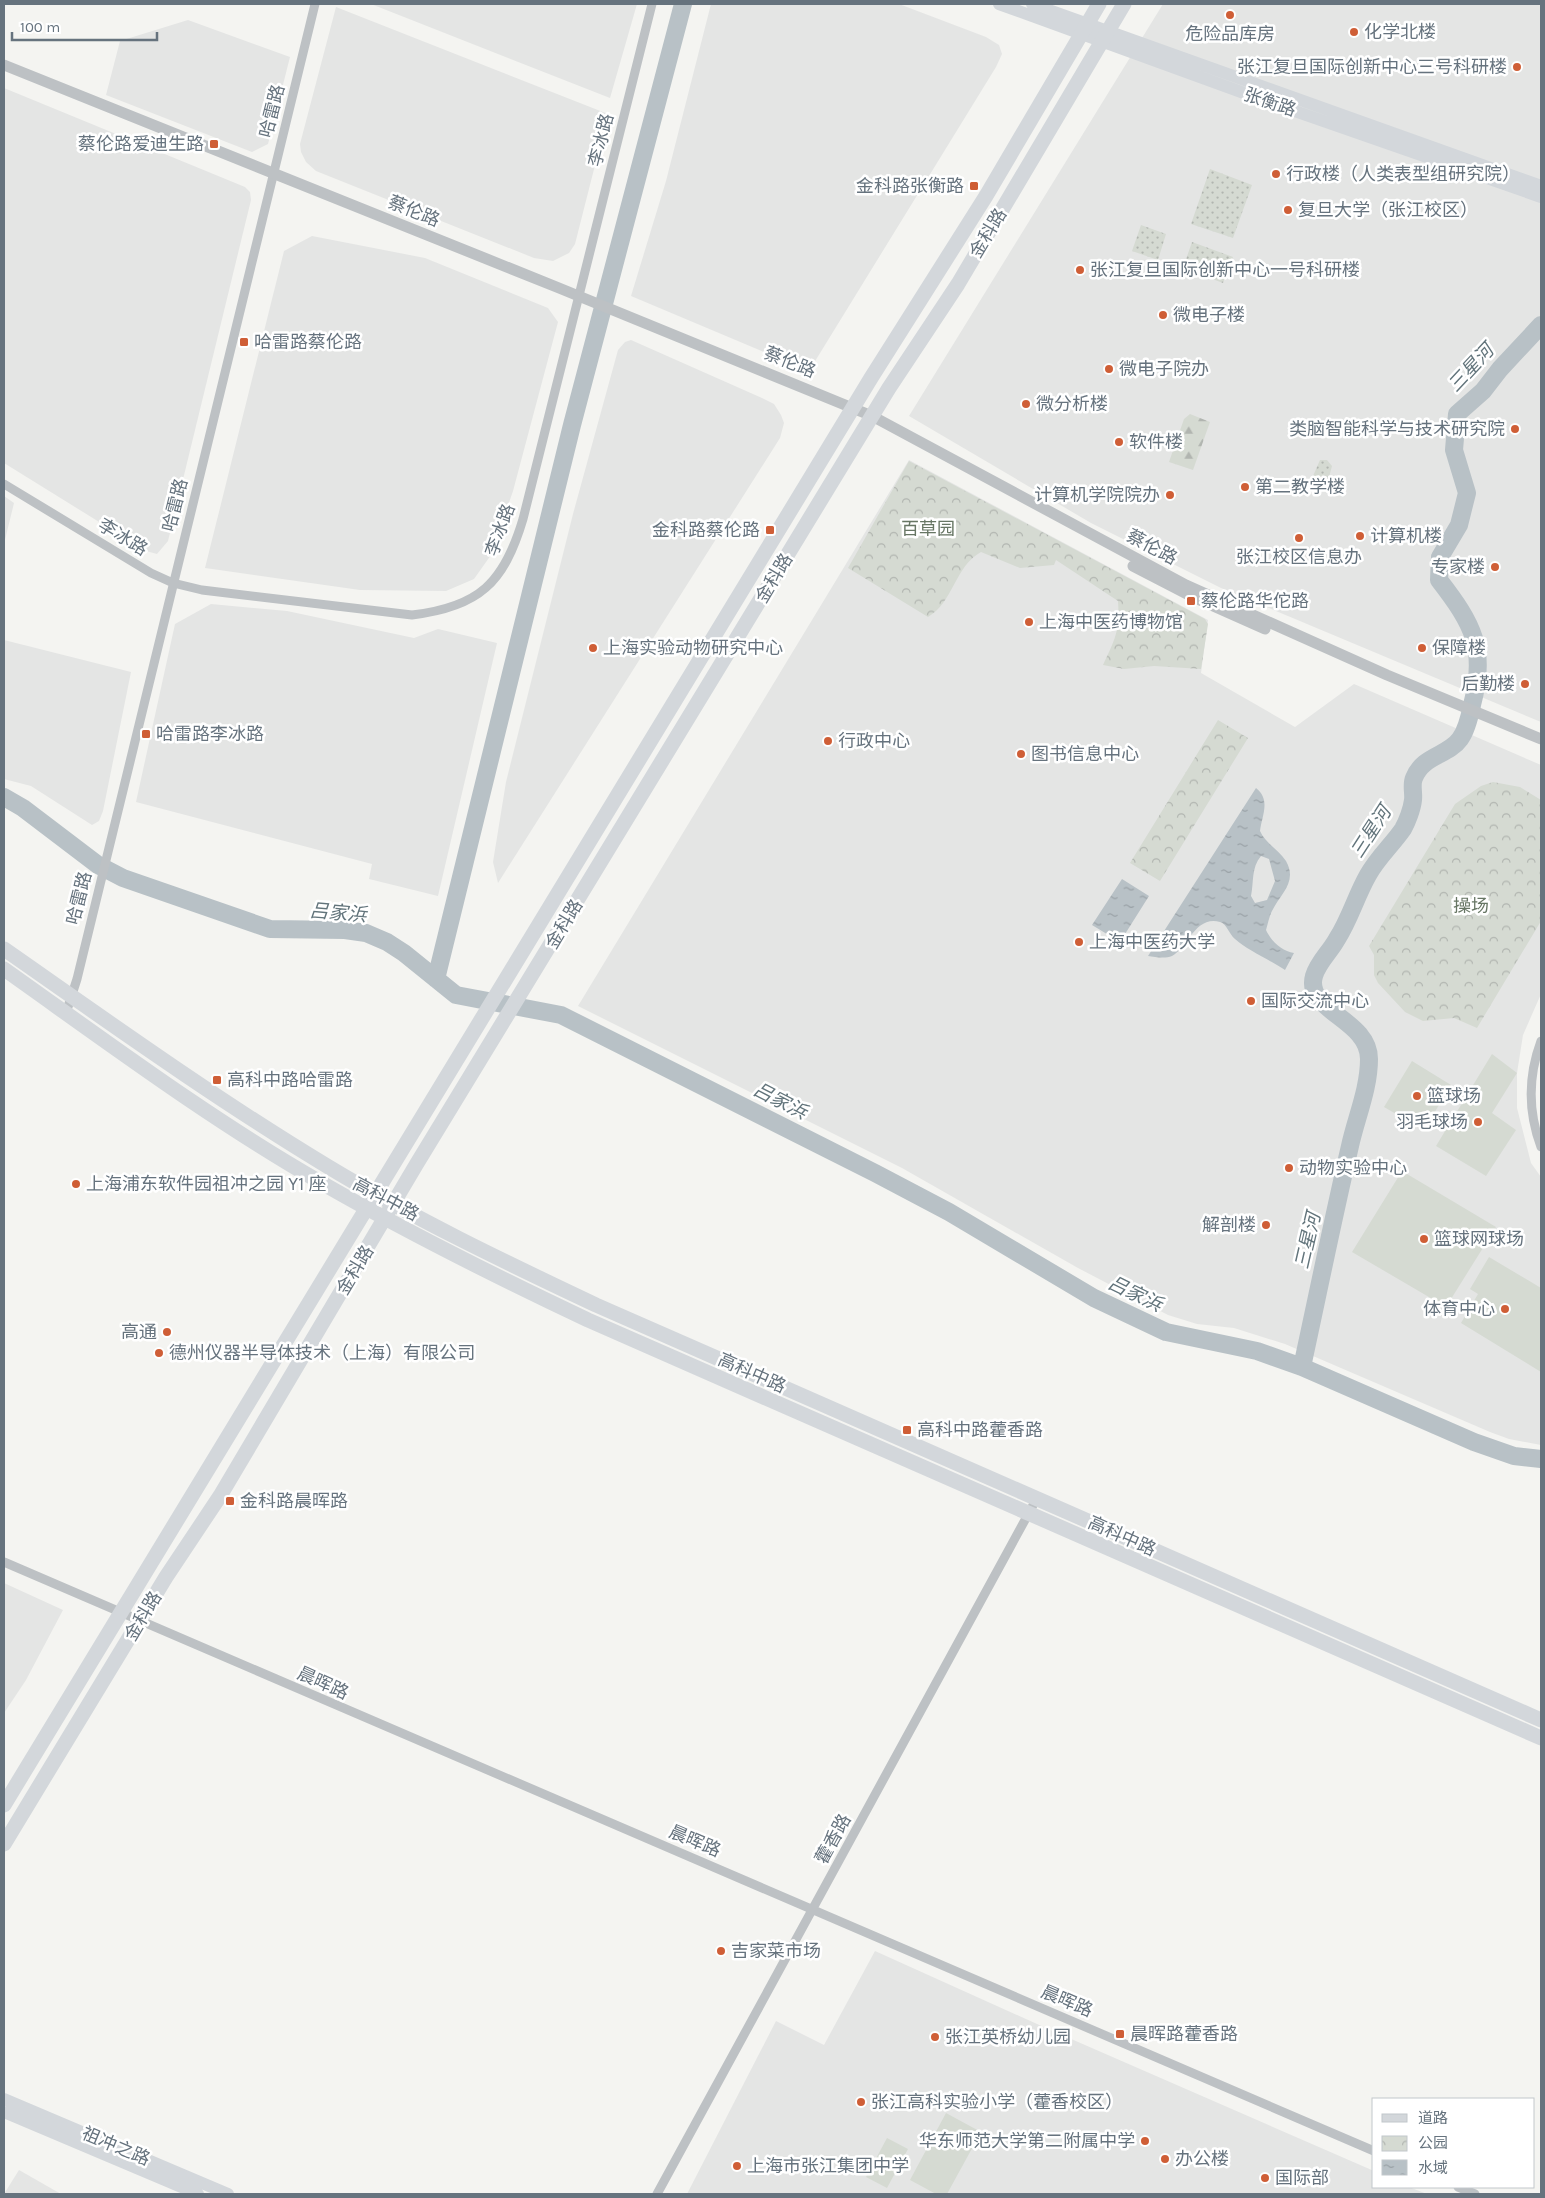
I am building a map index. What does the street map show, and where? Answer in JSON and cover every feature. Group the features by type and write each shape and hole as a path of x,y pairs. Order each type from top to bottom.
{"main road":[{"name":"张衡路","path":"1000,4 1105,36 1541,186"},
{"name":"张衡路","path":"1032,4 1084,29"},
{"name":"金科路","path":"4,1805 851,411 986,196 1099,4"},
{"name":"金科路","path":"4,1844 140,1621 220,1496 394,1203 870,419 958,284 1124,4"},
{"name":"张衡路","path":"1105,36 1541,197"},
{"name":"高科中路","path":"4,949 219,1097 328,1167 520,1269 596,1305 1541,1720"},
{"name":"高科中路","path":"4,970 262,1146 319,1182 512,1284 588,1320 1541,1738"},
{"name":"祖冲之路","path":"4,2099 228,2194"},
{"name":"祖冲之路","path":"4,2112 198,2194"}],"street":[{"name":"哈雷路","path":"66,1013 72,996 315,4"},
{"name":"李冰路","path":"4,484 151,572 173,583 202,590 412,615 439,612 465,602 483,591 499,575 517,538 583,301 652,4"},
{"name":"蔡伦路","path":"4,65 273,177"},
{"name":"蔡伦路","path":"4,71 583,301 870,419 1193,597 1453,705 1541,739"},
{"name":"蔡伦路","path":"1483,717 1541,744"},
{"path":"1541,1041 1534,1064 1531,1103 1534,1124 1541,1148"},
{"path":"1541,1060 1537,1082 1537,1102 1541,1128"},
{"name":"藿香路","path":"657,2194 1030,1514 1037,1498"},
{"name":"晨晖路","path":"4,1562 1372,2150"},
{"path":"1460,2188 1475,2194"}],"shaded area":[{"path":"371,4 637,4 610,98"},
{"path":"711,4 899,4 986,37 999,45 1002,54 996,67 809,371 631,296 666,181"},
{"name":"复旦大学（张江校区）","path":"1163,4 1541,4 1541,722 1221,588 1091,523 909,416"},
{"path":"336,7 608,114 575,244 569,253 553,261 534,258 316,171 306,162 301,152 300,144"},
{"path":"188,20 290,57 268,144 252,152 106,95 120,41"},
{"path":"4,88 245,187 250,192 251,200 168,541 157,554 146,551 4,463"},
{"path":"312,236 425,258 548,308 558,322 513,491 491,555 474,579 446,591 360,590 205,568 284,251"},
{"name":"上海实验动物研究中心","path":"631,340 774,404 784,423 780,438 498,883 493,862 506,782 573,514 618,350 625,342"},
{"name":"上海中医药大学","path":"909,460 1208,620 1201,673 1295,727 1354,684 1541,765 1541,994 1523,1035 1517,1073 1517,1108 1531,1163 1541,1177 1541,1445 1509,1439 1490,1432 1285,1344 1234,1328 1197,1324 1168,1315 1078,1268 902,1168 578,1006"},
{"path":"4,496 14,503 4,544"},
{"path":"211,604 287,611 414,638 438,629 497,643 438,896 369,879 372,864 136,802 175,624"},
{"path":"4,640 131,672 103,811 99,821 92,825 31,786 4,779"},
{"path":"4,1583 63,1610 26,1680 4,1713"},
{"path":"875,1951 1372,2170 1372,2188 1412,2188 1427,2194 687,2194 776,2021 824,2045"},
{"path":"19,2170 61,2194 4,2194"}],"green space":[{"path":"1210,169 1252,185 1233,238 1191,224"},
{"path":"1141,225 1166,234 1158,260 1132,251"},
{"path":"1192,242 1233,257 1223,283 1183,268"},
{"path":"1190,414 1210,422 1193,470 1169,462 1184,419"},
{"path":"1320,460 1327,460 1332,466 1328,481 1313,476"},
{"name":"百草园","path":"909,461 1205,619 1208,624 1201,669 1154,666 1124,669 1103,665 1116,634 1118,601 1056,560 1054,565 1020,568 981,552 965,566 943,603 928,617 848,568"},
{"path":"1218,720 1248,738 1160,881 1130,863"},
{"name":"操场","path":"1493,782 1520,787 1541,800 1541,921 1477,1028 1454,1018 1423,1021 1405,1012 1378,983 1374,975 1374,955 1369,946 1455,804 1481,786"},
{"name":"羽毛球场","path":"1492,1054 1517,1073 1492,1113 1516,1130 1486,1176 1436,1146"},
{"name":"篮球场","path":"1412,1061 1451,1085 1424,1130 1384,1107"},
{"name":"篮球网球场","path":"1402,1171 1496,1227 1446,1307 1352,1252"},
{"name":"体育中心","path":"1489,1257 1541,1288 1541,1372 1461,1323 1478,1294 1470,1289"},
{"path":"946,2113 981,2132 947,2194 936,2194 910,2180"},
{"path":"887,2138 908,2149 887,2188 866,2177"}],"water":[{"path":"1256,788 1261,793 1264,803 1264,814 1260,831 1283,857 1289,868 1289,882 1272,911 1266,930 1277,945 1294,953 1285,970 1240,943 1220,922 1211,921 1204,923 1198,928 1172,956 1163,958 1148,956","holes":["1261,856 1269,859 1275,881 1267,900 1255,903 1251,896 1256,865"]},
{"path":"1122,879 1149,896 1120,942 1092,925"}],"waterway":[{"path":"436,979 572,425 683,4"},
{"name":"三星河","path":"1302,1367 1344,1173 1365,1092 1369,1059 1366,1045 1359,1034 1318,998 1313,988 1314,976 1318,966 1342,931 1368,875 1405,826 1412,807 1413,781 1418,770 1429,760 1455,745 1466,727 1476,685 1477,652 1474,638 1461,610 1439,580 1440,557 1459,525 1467,493 1454,450 1457,414 1483,391 1500,369 1541,325"},
{"name":"吕家浜","path":"4,797 23,808 98,865 123,878 270,929 345,930 366,933 387,942 404,953 456,995 561,1015 875,1173 949,1212 1094,1298 1166,1332 1257,1351 1302,1367 1474,1442 1514,1456 1541,1459"}],"place":[{"name":"危险品库房","path":"1230,15"},
{"name":"化学北楼","path":"1354,32"},
{"name":"张江复旦国际创新中心三号科研楼","path":"1517,67"},
{"name":"蔡伦路爱迪生路","path":"214,144"},
{"name":"行政楼（人类表型组研究院）","path":"1276,174"},
{"name":"金科路张衡路","path":"974,186"},
{"name":"复旦大学（张江校区）","path":"1288,210"},
{"name":"张江复旦国际创新中心一号科研楼","path":"1080,270"},
{"name":"微电子楼","path":"1163,315"},
{"name":"哈雷路蔡伦路","path":"244,342"},
{"name":"微电子院办","path":"1109,369"},
{"name":"微分析楼","path":"1026,404"},
{"name":"类脑智能科学与技术研究院","path":"1515,429"},
{"name":"软件楼","path":"1119,442"},
{"name":"第二教学楼","path":"1245,487"},
{"name":"计算机学院院办","path":"1170,495"},
{"name":"金科路蔡伦路","path":"770,530"},
{"name":"计算机楼","path":"1360,536"},
{"name":"张江校区信息办","path":"1299,538"},
{"name":"专家楼","path":"1495,567"},
{"name":"蔡伦路华佗路","path":"1191,601"},
{"name":"上海中医药博物馆","path":"1029,622"},
{"name":"上海实验动物研究中心","path":"593,648"},
{"name":"保障楼","path":"1422,648"},
{"name":"后勤楼","path":"1525,684"},
{"name":"哈雷路李冰路","path":"146,734"},
{"name":"行政中心","path":"828,741"},
{"name":"图书信息中心","path":"1021,754"},
{"name":"上海中医药大学","path":"1079,942"},
{"name":"国际交流中心","path":"1251,1001"},
{"name":"高科中路哈雷路","path":"217,1080"},
{"name":"篮球场","path":"1417,1096"},
{"name":"羽毛球场","path":"1478,1122"},
{"name":"动物实验中心","path":"1289,1168"},
{"name":"上海浦东软件园祖冲之园 Y1 座","path":"76,1184"},
{"name":"解剖楼","path":"1266,1225"},
{"name":"篮球网球场","path":"1424,1239"},
{"name":"体育中心","path":"1505,1309"},
{"name":"高通","path":"167,1332"},
{"name":"德州仪器半导体技术（上海）有限公司","path":"159,1353"},
{"name":"高科中路藿香路","path":"907,1430"},
{"name":"金科路晨晖路","path":"230,1501"},
{"name":"吉家菜市场","path":"721,1951"},
{"name":"晨晖路藿香路","path":"1120,2034"},
{"name":"张江英桥幼儿园","path":"935,2037"},
{"name":"张江高科实验小学（藿香校区）","path":"861,2102"},
{"name":"华东师范大学第二附属中学","path":"1145,2141"},
{"name":"办公楼","path":"1165,2159"},
{"name":"上海市张江集团中学","path":"737,2166"},
{"name":"国际部","path":"1265,2178"}]}
